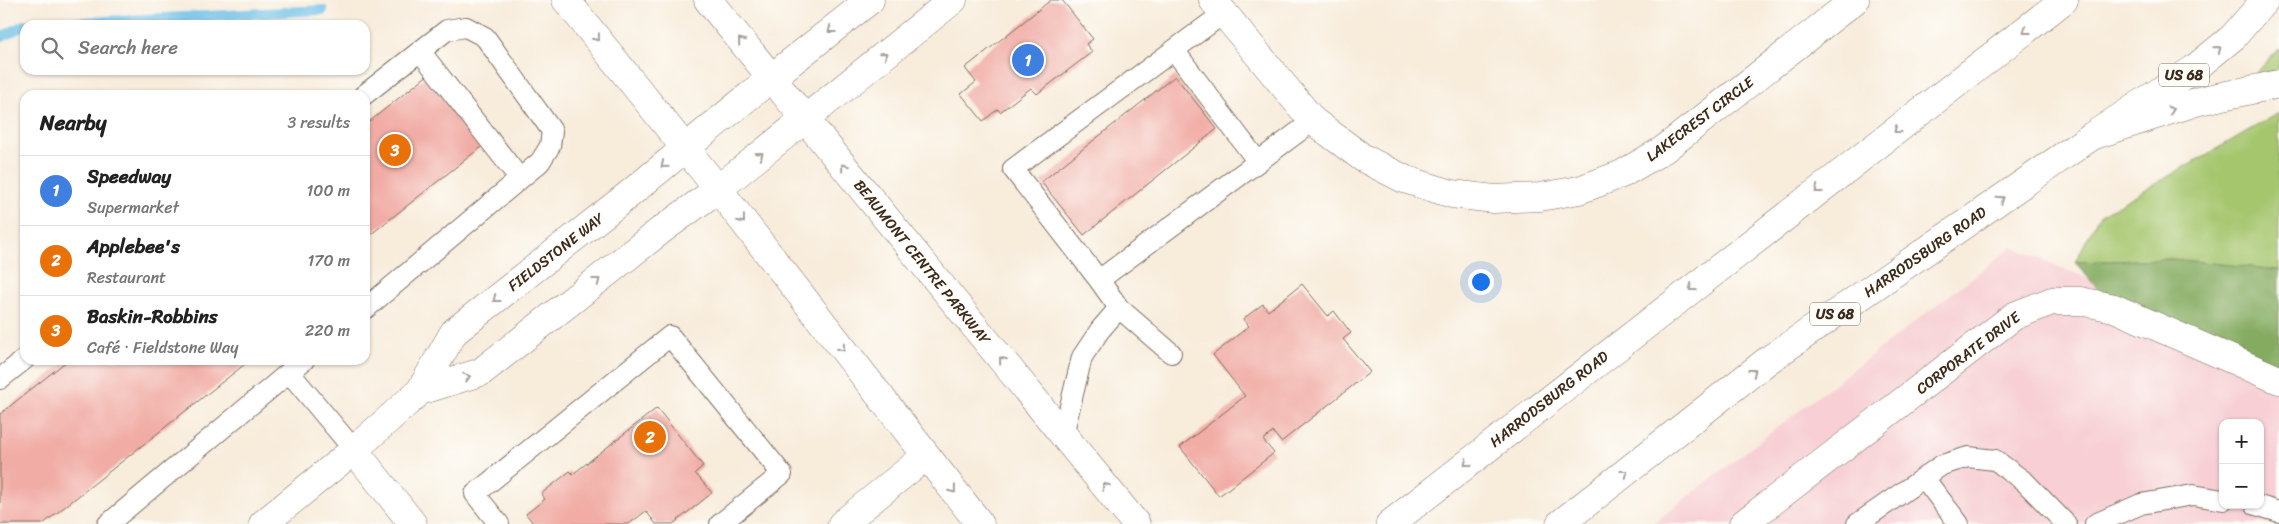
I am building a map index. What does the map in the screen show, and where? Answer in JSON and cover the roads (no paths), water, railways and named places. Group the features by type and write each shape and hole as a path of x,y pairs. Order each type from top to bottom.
{"main road":[{"path":"566,0 718,189 980,524"},
{"name":"BEAUMONT CENTRE PARKWAY","path":"708,0 1136,524"},
{"name":"FIELDSTONE WAY","path":"264,524 354,450 420,392 454,332 870,0"},
{"path":"420,392 481,372 660,231 718,189 953,0"},
{"name":"LAKECREST CIRCLE","path":"1219,7 1313,121 1364,158 1404,180 1452,194 1504,199 1540,197 1579,190 1622,174 1663,150 1855,0"},
{"name":"HARRODSBURG ROAD","path":"1390,524 2064,0"},
{"name":"HARRODSBURG ROAD","path":"1560,524 1768,361 2092,136 2194,69 2233,37 2265,0"},
{"path":"2092,136 2199,101 2279,84"},
{"name":"CORPORATE DRIVE","path":"1743,524 2014,316 2052,301 2080,301 2114,308 2279,380"},
{"path":"354,450 413,524"},
{"path":"842,524 926,456"}],"lane":[{"path":"1171,353 1119,308 1012,169 1174,50 1219,7"},
{"path":"370,90 447,30 466,27 484,37 552,131 550,146 540,162 370,305"},
{"path":"1174,50 1258,162"},
{"path":"420,51 520,179"},
{"path":"1099,280 1313,121"},
{"path":"1063,435 1082,357 1100,330 1119,308"},
{"path":"499,524 475,494 670,336 782,474 720,524"},
{"path":"0,379 20,363"},
{"path":"108,524 296,366 354,450"},
{"path":"1857,524 1942,465 1968,457 1994,460 2026,482 2066,524"},
{"path":"1924,478 1959,524"},
{"path":"2095,524 2140,504 2193,495 2219,499"},
{"path":"2264,507 2279,512"}],"waterway":[{"path":"124,20 323,10"},
{"path":"0,38 20,27"}],"place":[{"name":"Speedway","path":"1028,60"},
{"name":"Baskin-Robbins","path":"395,150"},
{"name":"Applebee's","path":"650,437"}]}
